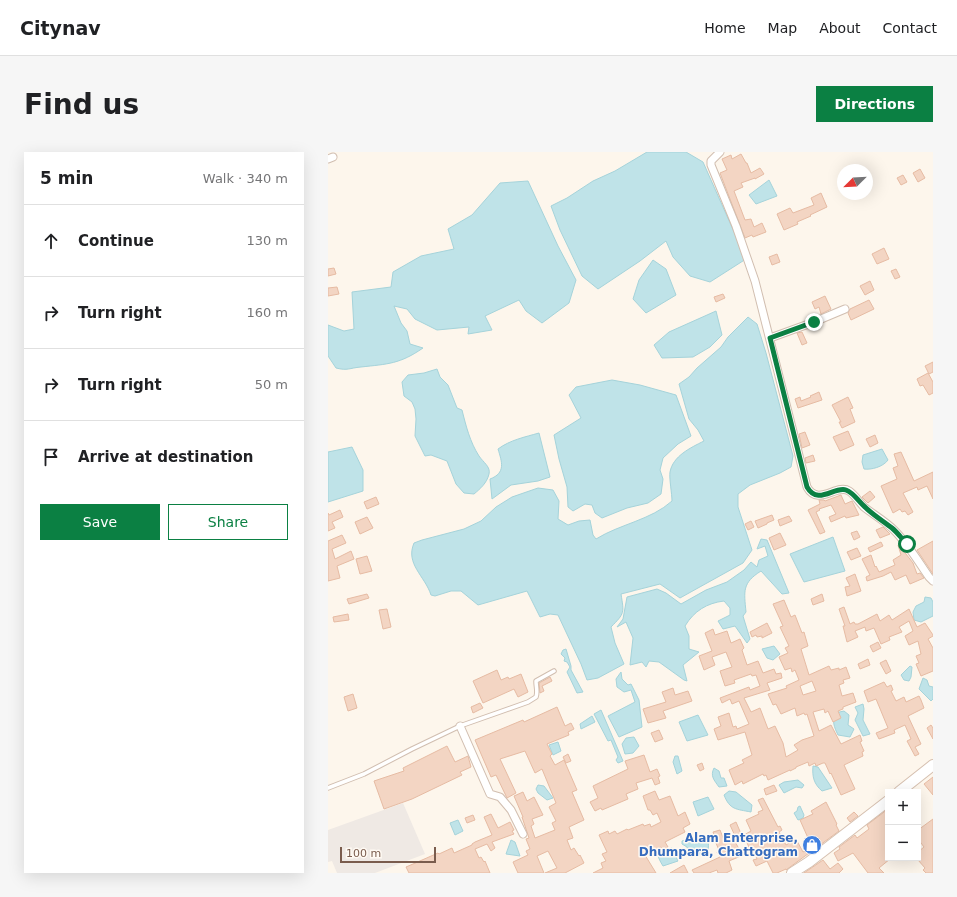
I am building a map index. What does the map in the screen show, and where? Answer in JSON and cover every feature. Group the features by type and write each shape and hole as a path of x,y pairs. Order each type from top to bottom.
{"main road":[{"path":"903,789 933,765"},
{"path":"792,873 809,862 885,802"}],"street":[{"path":"720,152 711,161 711,165 736,226 755,281 804,476 810,492 814,495 825,495 844,489 849,491 864,507 898,534 907,544 933,581"},
{"path":"770,338 845,309"},
{"path":"460,726 490,794 500,797 510,810 523,834"}],"lane":[{"path":"328,788 364,774 460,726 528,702 536,697 538,693 536,681 554,671"}],"shaded area":[{"path":"403,803 425,854 375,873 337,873 332,861 328,862 328,830"}],"water":[{"path":"647,152 686,152 703,162 746,259 710,282 690,276 673,257 666,241 640,261 598,289 582,276 560,230 551,206"},
{"path":"769,180 777,196 756,204 749,195"},
{"path":"528,181 558,246 576,280 569,303 542,323 526,311 519,300 485,316 492,330 468,334 469,327 437,330 415,319 407,309 394,306 401,323 407,331 410,344 423,348 394,362 346,369 336,368 328,356 328,325 344,331 354,329 352,292 391,287 393,272 421,256 454,249 448,229 472,215 500,183"},
{"path":"653,260 666,269 676,295 646,313 633,299 639,280"},
{"path":"716,311 722,335 710,347 693,357 662,358 654,345 669,332"},
{"path":"748,317 757,324 793,456 791,467 750,485 738,494 738,507 752,550 743,563 680,598 660,584 621,594 623,609 619,619 611,627 615,643 624,664 598,678 587,680 558,615 550,614 540,617 527,591 478,605 461,591 451,591 435,596 431,595 414,564 412,550 414,543 464,529 481,521 496,507 512,497 538,488 553,490 559,501 558,519 568,525 579,521 590,520 593,535 596,539 615,529 655,513 672,501 670,472 672,466 678,457 683,453 704,441 698,430 689,419 679,384 689,377 721,347 728,337"},
{"path":"437,369 440,377 448,385 457,408 462,410 473,445 489,469 487,480 474,494 464,493 456,484 447,461 431,455 425,456 415,436 415,409 412,402 404,396 402,382 408,375 424,373"},
{"path":"612,380 640,385 676,395 691,436 678,444 663,458 660,470 663,479 661,494 648,503 627,508 602,518 595,513 592,505 585,504 573,511 568,507 567,487 554,435 581,418 569,395 576,387"},
{"path":"539,433 550,477 538,481 511,485 492,499 490,479 499,474 502,467 498,449 523,437"},
{"path":"352,447 363,470 363,491 328,502 328,452"},
{"path":"882,449 888,460 877,468 864,469 862,462 863,455"},
{"path":"833,537 845,571 804,582 790,554"},
{"path":"761,539 767,540 789,593 782,594 761,571 750,580 747,584 745,593 746,612 743,616 750,639 747,643 735,626 723,629 718,621 730,615 730,608 724,601 718,602 697,612 685,626 689,636 689,649 699,652 683,665 687,681 659,662 649,661 646,667 642,662 630,665 633,638 626,622 617,627 623,619 627,597 657,589 666,593 681,604 706,590 727,582 744,570 751,562 757,567 759,560 768,556 765,546 757,549"},
{"path":"925,597 931,598 933,602 933,616 921,622 914,620 913,612 916,606 924,602"},
{"path":"774,646 780,654 773,660 767,658 762,649"},
{"path":"566,649 571,670 583,692 577,693 567,672 570,667 567,662 564,661 565,658 561,654 563,650"},
{"path":"910,666 912,667 911,677 909,681 904,680 901,675"},
{"path":"621,672 622,679 628,685 631,684 639,700 642,727 619,737 608,716 635,702 631,690 624,692 617,687 616,679"},
{"path":"923,678 927,680 929,686 933,687 933,699 931,701 919,689"},
{"path":"863,704 863,720 870,734 863,736 855,720 858,713 855,707"},
{"path":"601,710 623,761 618,763 616,760 618,757 611,740 608,741 594,714"},
{"path":"844,711 849,715 848,725 854,729 850,737 838,735 835,729 835,713"},
{"path":"698,715 708,735 687,741 679,722"},
{"path":"592,716 595,722 581,729 580,724"},
{"path":"634,737 639,746 633,753 625,754 622,744 626,738"},
{"path":"558,742 561,751 553,755 549,745"},
{"path":"675,756 678,756 682,771 677,774 673,762"},
{"path":"813,766 818,767 832,788 822,791 817,786 814,780"},
{"path":"714,768 719,771 721,778 724,778 727,786 719,787 717,785 713,776"},
{"path":"798,780 804,785 802,788 796,787 784,793 779,785 784,782"},
{"path":"538,785 544,786 553,798 547,800 538,793 536,789"},
{"path":"729,791 736,792 752,805 751,812 731,806 724,795"},
{"path":"708,797 714,809 698,816 693,802"},
{"path":"800,806 804,815 803,818 798,820 794,813"},
{"path":"458,820 463,831 455,835 450,823"},
{"path":"654,833 661,851 672,848 678,861 663,866 656,851"},
{"path":"702,835 708,842 708,851 691,857 687,847 682,844 682,841"},
{"path":"511,840 515,842 520,856 506,854"}],"building":[{"path":"741,154 751,173 760,168 764,174 755,179 741,183 743,187 734,191 745,220 751,219 754,227 762,223 766,232 753,237 752,235 745,238 720,173 727,170 722,159 731,155 732,159"},
{"path":"920,169 925,178 918,182 913,173"},
{"path":"903,175 907,182 901,185 897,178"},
{"path":"821,193 827,207 797,222 798,224 784,230 777,214 790,208 793,213 814,205 811,198"},
{"path":"884,248 889,259 877,264 872,254"},
{"path":"777,254 780,262 772,265 769,257"},
{"path":"334,268 336,274 328,276 328,269"},
{"path":"896,269 900,277 895,279 891,271"},
{"path":"870,281 874,290 865,295 860,286"},
{"path":"337,287 339,294 328,296 328,288"},
{"path":"723,294 725,298 716,302 714,297"},
{"path":"825,296 831,309 821,314 819,307 815,309 812,302"},
{"path":"869,300 874,309 851,320 848,313 850,309"},
{"path":"802,332 807,343 802,345 797,333"},
{"path":"933,362 933,372 929,374 925,366"},
{"path":"928,373 933,382 933,393 929,395 923,385 920,386 917,379"},
{"path":"819,392 822,400 798,408 795,399 800,397 801,401"},
{"path":"848,397 853,408 850,409 855,422 842,428 839,422 841,422 832,405"},
{"path":"848,431 854,445 840,451 833,437"},
{"path":"805,432 810,445 802,448 799,434"},
{"path":"875,435 878,443 870,447 866,439"},
{"path":"901,452 914,481 933,472 933,499 927,486 918,490 917,487 903,493 913,512 908,515 905,511 902,512 900,509 893,513 881,486 897,479 893,468 898,466 894,454"},
{"path":"813,455 815,461 806,463 805,458"},
{"path":"870,491 875,497 868,503 862,497"},
{"path":"841,495 845,504 852,501 859,515 846,518 845,516 831,522 829,517 836,514 831,505 819,509 820,510 816,512 825,532 820,534 808,510 820,504 819,500 825,501"},
{"path":"376,497 379,504 367,509 364,502"},
{"path":"340,510 343,517 332,522 335,528 328,531 328,513 329,515"},
{"path":"772,515 774,520 758,528 755,521"},
{"path":"789,516 792,521 780,526 778,520"},
{"path":"367,517 373,528 360,534 355,522"},
{"path":"751,521 754,527 748,530 745,524"},
{"path":"883,527 890,534 880,538 876,530"},
{"path":"857,531 860,537 854,540 851,533"},
{"path":"780,533 786,545 774,550 769,538"},
{"path":"342,535 346,543 332,549 335,559 351,551 354,559 337,566 340,578 328,581 328,541"},
{"path":"933,541 933,574 917,550"},
{"path":"881,542 883,546 870,552 868,548"},
{"path":"898,545 913,563 917,574 920,573 924,578 910,584 906,575 895,580 891,572 867,581 866,577 870,575 862,559 871,555 875,567 876,566 879,572 895,565 893,560 901,555"},
{"path":"857,548 861,556 851,560 847,552"},
{"path":"367,556 372,571 360,574 356,559"},
{"path":"855,574 861,591 847,596 845,587 850,586 846,578"},
{"path":"367,594 369,598 349,604 347,599"},
{"path":"822,594 824,601 813,605 811,599"},
{"path":"784,600 791,617 795,615 802,633 804,632 808,646 801,649 809,675 829,666 831,670 839,668 839,670 846,667 850,678 843,680 844,683 839,685 842,696 853,693 856,702 843,707 843,709 838,711 841,718 833,722 828,711 825,713 824,709 813,712 819,731 831,725 841,744 860,735 862,741 860,742 864,751 862,752 863,756 844,765 855,789 841,795 825,763 816,766 815,763 809,766 808,762 768,780 766,775 764,776 763,774 743,784 742,781 735,785 729,770 744,763 742,760 752,755 745,732 718,740 714,729 721,726 718,717 729,713 733,727 736,726 737,729 749,724 739,701 732,704 730,699 722,703 720,698 749,687 750,690 760,686 756,675 752,676 751,674 734,680 735,683 725,686 720,671 732,667 726,652 712,657 715,665 704,670 699,656 712,651 705,633 713,629 715,635 727,631 731,643 740,639 744,648 742,650 747,665 758,661 763,673 774,669 776,674 781,673 782,678 767,683 770,690 744,698 751,712 760,708 768,729 775,726 783,743 786,757 798,750 794,745 802,740 814,736 807,714 805,715 804,713 797,716 795,708 781,714 776,704 773,705 768,694 787,688 786,686 799,680 795,670 792,672 791,668 785,670 779,657 788,653 785,648 789,646 780,627 783,626 773,604","holes":["812,681 816,691 803,695 800,686"]},
{"path":"844,607 850,624 854,622 855,624 858,624 877,614 880,621 889,615 892,620 909,609 917,627 925,623 933,635 928,639 933,648 933,671 921,676 916,664 919,663 916,656 921,654 918,641 909,645 905,636 913,631 909,621 899,627 902,632 889,637 890,640 881,644 874,628 866,631 865,627 855,631 858,637 847,642 843,626 845,626 839,609"},
{"path":"387,609 391,627 383,629 379,610"},
{"path":"348,614 349,620 334,622 333,617"},
{"path":"767,623 772,633 762,638 762,636 757,637 756,635 752,637 750,632"},
{"path":"878,642 881,648 873,652 870,646"},
{"path":"868,659 870,665 860,669 858,664"},
{"path":"886,660 891,671 886,674 880,663"},
{"path":"497,670 501,680 508,677 509,679 521,674 528,692 518,697 514,689 483,703 473,681"},
{"path":"550,677 552,681 542,686 544,691 540,693 539,683"},
{"path":"884,682 887,687 891,685 893,690 891,691 896,701 904,697 906,702 919,696 921,700 924,708 908,716 921,744 915,747 919,754 915,756 907,741 911,739 905,725 894,730 895,733 879,739 876,733 888,728 876,699 868,702 864,691"},
{"path":"673,688 675,695 688,691 692,701 663,711 666,718 648,723 643,709 666,702 662,692"},
{"path":"353,694 357,708 348,711 344,697"},
{"path":"480,703 483,708 473,713 471,707"},
{"path":"557,707 565,726 571,723 574,729 568,732 569,735 547,744 552,754 550,756 555,765 564,760 577,790 572,792 584,820 569,827 573,838 567,840 571,850 574,848 584,863 565,873 545,873 557,868 548,851 537,856 544,873 518,873 513,862 528,855 526,851 530,849 526,839 529,838 523,817 514,796 523,792 527,801 534,797 543,815 532,819 534,824 531,826 535,838 555,830 552,823 556,821 549,807 556,803 542,769 535,773 525,751 500,759 516,793 507,798 496,775 491,777 475,740 523,720 524,722"},
{"path":"931,725 933,728 933,739 927,728"},
{"path":"659,730 663,739 655,742 651,733"},
{"path":"447,746 455,762 468,756 471,767 460,772 462,775 412,799 384,809 374,781 404,771 403,768"},
{"path":"568,754 571,761 566,763 563,757"},
{"path":"644,755 650,772 657,769 660,776 658,777 660,783 655,785 652,778 636,783 638,789 626,794 628,799 602,810 601,808 595,811 590,802 598,798 593,786 628,769 625,761"},
{"path":"702,763 704,769 700,771 697,765"},
{"path":"933,777 933,795 924,784"},
{"path":"774,785 777,791 766,795 764,789"},
{"path":"655,791 659,800 670,796 678,816 685,812 690,824 683,828 685,832 665,842 668,847 662,850 661,847 645,855 656,873 593,873 603,868 601,863 606,861 602,854 607,852 599,835 608,831 609,834 615,831 617,834 643,824 644,826 650,824 651,827 661,822 657,813 653,815 650,810 648,810 643,796"},
{"path":"763,798 778,827 780,826 782,830 779,832 786,845 796,839 803,852 812,847 800,820 813,814 811,811 826,802 839,831 786,870 773,873 767,861 756,866 753,860 757,859 753,849 750,850 744,835 751,831 746,820 759,814 758,812 763,810 758,800"},
{"path":"885,811 885,861 888,861 879,868 884,873 868,873 853,853 838,861 834,853 840,849 839,847 855,835 857,838 869,829 867,825"},
{"path":"854,812 858,816 850,822 847,818"},
{"path":"491,814 498,828 510,822 514,830 512,831 514,834 492,842 495,848 491,851 487,844 475,849 479,858 481,857 484,862 485,861 490,873 409,873 406,867 452,848 454,853 492,835 484,817"},
{"path":"473,815 475,820 467,823 465,818"},
{"path":"933,819 933,873 926,873 923,870 925,868 919,861 921,861 921,850 924,847 921,843 921,828"},
{"path":"736,822 742,836 736,838 730,825"},
{"path":"720,830 724,840 732,836 741,856 729,861 732,870 726,873 718,873 717,870 709,873 694,873 692,870 720,857 717,852 719,850 713,832"},
{"path":"823,860 830,869 838,863 843,869 839,873 804,873"},
{"path":"684,865 688,873 670,873"}],"place":[{"name":"Alam Enterprise, Dhumpara, Chattogram","path":"812,845"}],"route":[{"path":"814,322 770,338 807,487 814,495 825,495 844,489 849,491 864,507 893,529 907,544"}]}
